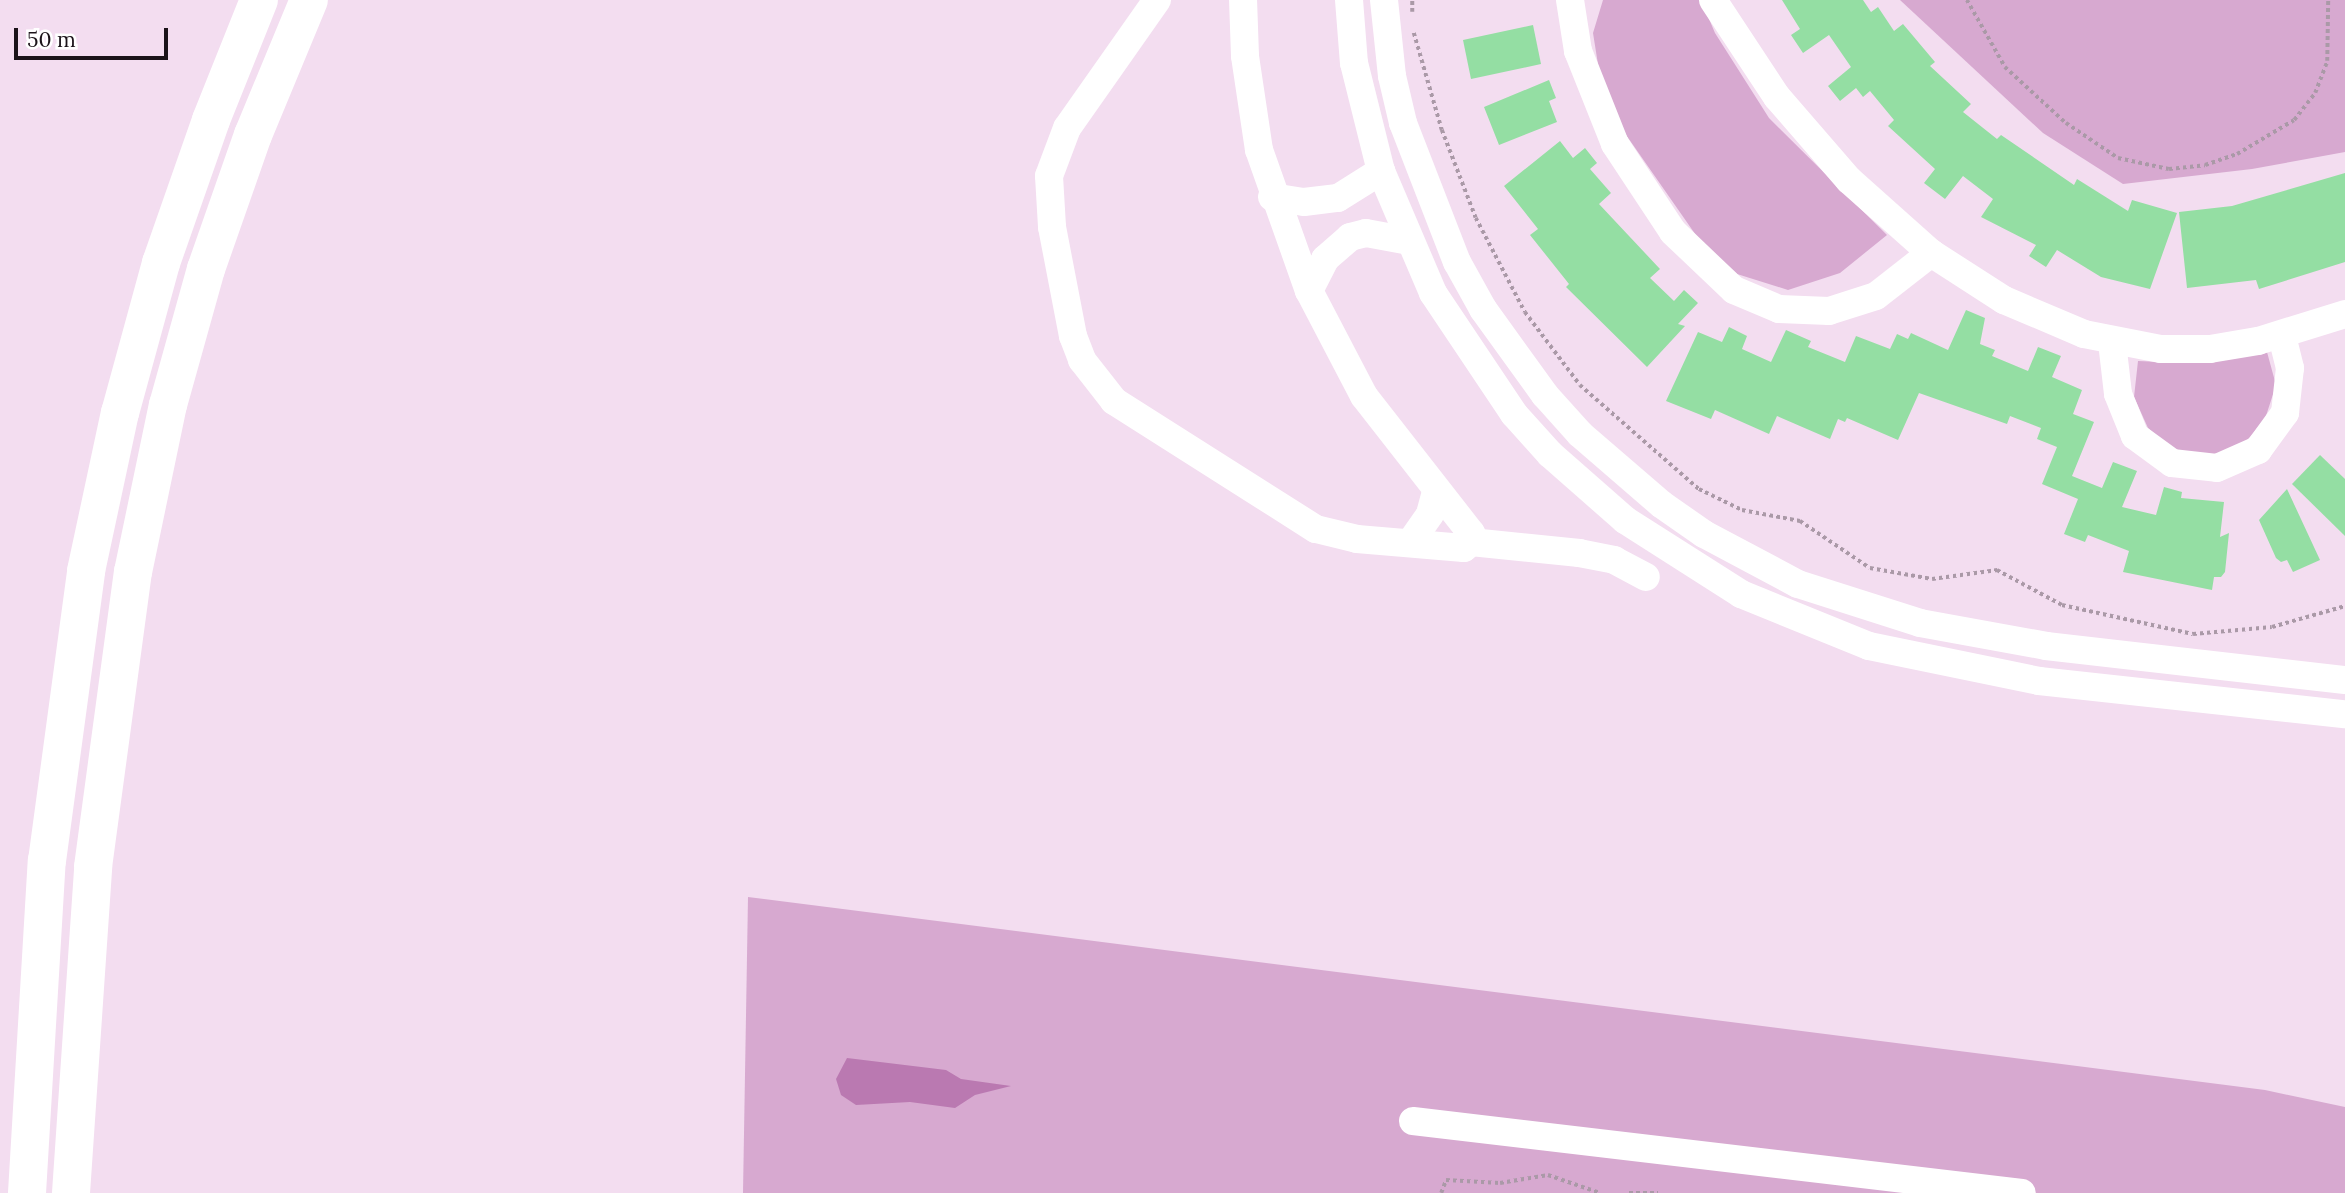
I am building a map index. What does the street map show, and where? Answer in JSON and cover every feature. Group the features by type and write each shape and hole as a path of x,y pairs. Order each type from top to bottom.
{"highway":[{"path":"27,1193 39,959 57,764 86,571 120,414 161,263 211,120 259,0"},
{"path":"71,1193 103,768 133,572 168,405 206,269 253,135 309,0"}],"street":[{"path":"1157,0 1067,128 1049,176 1052,226 1073,336 1082,360 1114,401 1297,519 1336,536 1464,548 1471,542 1579,553 1614,560 1646,577"},
{"path":"1243,0 1250,103 1272,197 1309,292 1364,396 1471,533 1471,542"},
{"path":"1349,0 1362,102 1381,171 1409,241 1466,348 1550,454 1625,520 1741,594 1825,631 1959,667 2039,681 2345,714"},
{"path":"1384,0 1392,76 1403,123 1457,262 1483,309 1545,395 1580,434 1661,504 1716,541 1798,584 1920,623 2046,646 2345,680"},
{"path":"1570,0 1581,62 1615,144 1673,232 1734,290 1779,309 1829,311 1876,296 1931,253"},
{"path":"1713,0 1739,44 1807,136 1875,206 1931,253 2004,300 2112,342 2185,350 2282,335 2345,314"},
{"path":"1272,197 1304,202 1338,198 1381,171"},
{"path":"1309,292 1325,259 1350,237 1366,233 1409,241"},
{"path":"2112,342 2118,394 2135,436 2172,463 2217,468 2258,450 2285,413 2290,368 2282,335"},
{"path":"1410,543 1430,514 1436,491"},
{"path":"1413,1121 2022,1193"}],"path":[{"path":"1412,0 1411,25 1442,130 1476,218 1525,312 1580,385 1631,434 1699,489 1742,510 1800,522 1870,569 1932,579 1997,570 2062,606 2193,634 2272,627 2345,606"},
{"path":"1967,0 2005,67 2066,122 2118,158 2169,169 2205,165 2237,153 2294,120 2315,93 2327,61 2328,0"},
{"path":"1441,1193 1446,1180 1500,1183 1548,1175 1600,1193"},
{"path":"1629,1193 1658,1193"}],"shaded area":[{"path":"1603,0 1701,0 1715,33 1769,118 1887,235 1840,273 1788,290 1737,274 1700,241 1624,132 1600,77 1593,33"},
{"path":"1900,0 2345,0 2345,152 2252,169 2123,184 2043,133"},
{"path":"2267,352 2276,385 2265,419 2243,445 2212,457 2174,451 2148,428 2134,397 2138,361 2185,363"},
{"path":"748,897 2265,1090 2345,1107 2345,1193 743,1193"},
{"path":"847,1058 946,1070 961,1079 1011,1086 975,1095 955,1108 910,1102 856,1105 841,1095 836,1079"}],"building":[{"path":"1782,0 1863,0 1871,12 1878,7 1894,31 1903,24 1935,62 1930,66 1971,104 1963,112 1997,139 2001,135 2074,185 2077,179 2128,211 2132,200 2177,213 2150,289 2101,277 2057,250 2046,267 2029,256 2036,245 1981,217 1993,199 1963,176 1945,199 1924,183 1935,169 1888,126 1894,120 1870,91 1863,97 1856,88 1840,101 1828,86 1851,67 1829,35 1803,53 1791,35 1800,29"},
{"path":"1533,25 1541,64 1471,79 1463,40"},
{"path":"1549,80 1556,98 1549,101 1557,122 1499,145 1484,107"},
{"path":"1560,141 1573,158 1585,148 1597,163 1590,169 1611,193 1599,204 1660,269 1650,278 1674,301 1684,290 1698,303 1678,324 1685,326 1647,367 1566,287 1569,284 1530,235 1538,229 1504,186"},
{"path":"2345,173 2345,262 2259,289 2256,280 2187,288 2179,212 2232,206"},
{"path":"1966,310 1985,318 1980,344 1995,350 1992,356 2028,371 2038,347 2061,356 2052,377 2082,390 2073,414 2094,422 2072,476 2102,488 2113,462 2137,471 2122,507 2156,515 2164,487 2182,492 2181,498 2224,502 2220,537 2229,533 2225,572 2221,577 2214,577 2212,590 2123,572 2129,551 2088,535 2085,542 2064,534 2078,499 2042,484 2057,447 2037,439 2041,428 2010,416 2007,424 1919,393 1898,440 1847,418 1845,422 1838,419 1830,439 1777,416 1769,434 1715,410 1711,419 1666,401 1698,332 1722,342 1729,327 1747,336 1742,349 1771,362 1786,330 1811,341 1808,347 1845,362 1856,336 1890,349 1897,334 1908,339 1911,333 1948,350"},
{"path":"2320,455 2345,479 2345,536 2292,484"},
{"path":"2287,489 2320,560 2293,572 2287,560 2281,562 2276,558 2259,520"}]}
